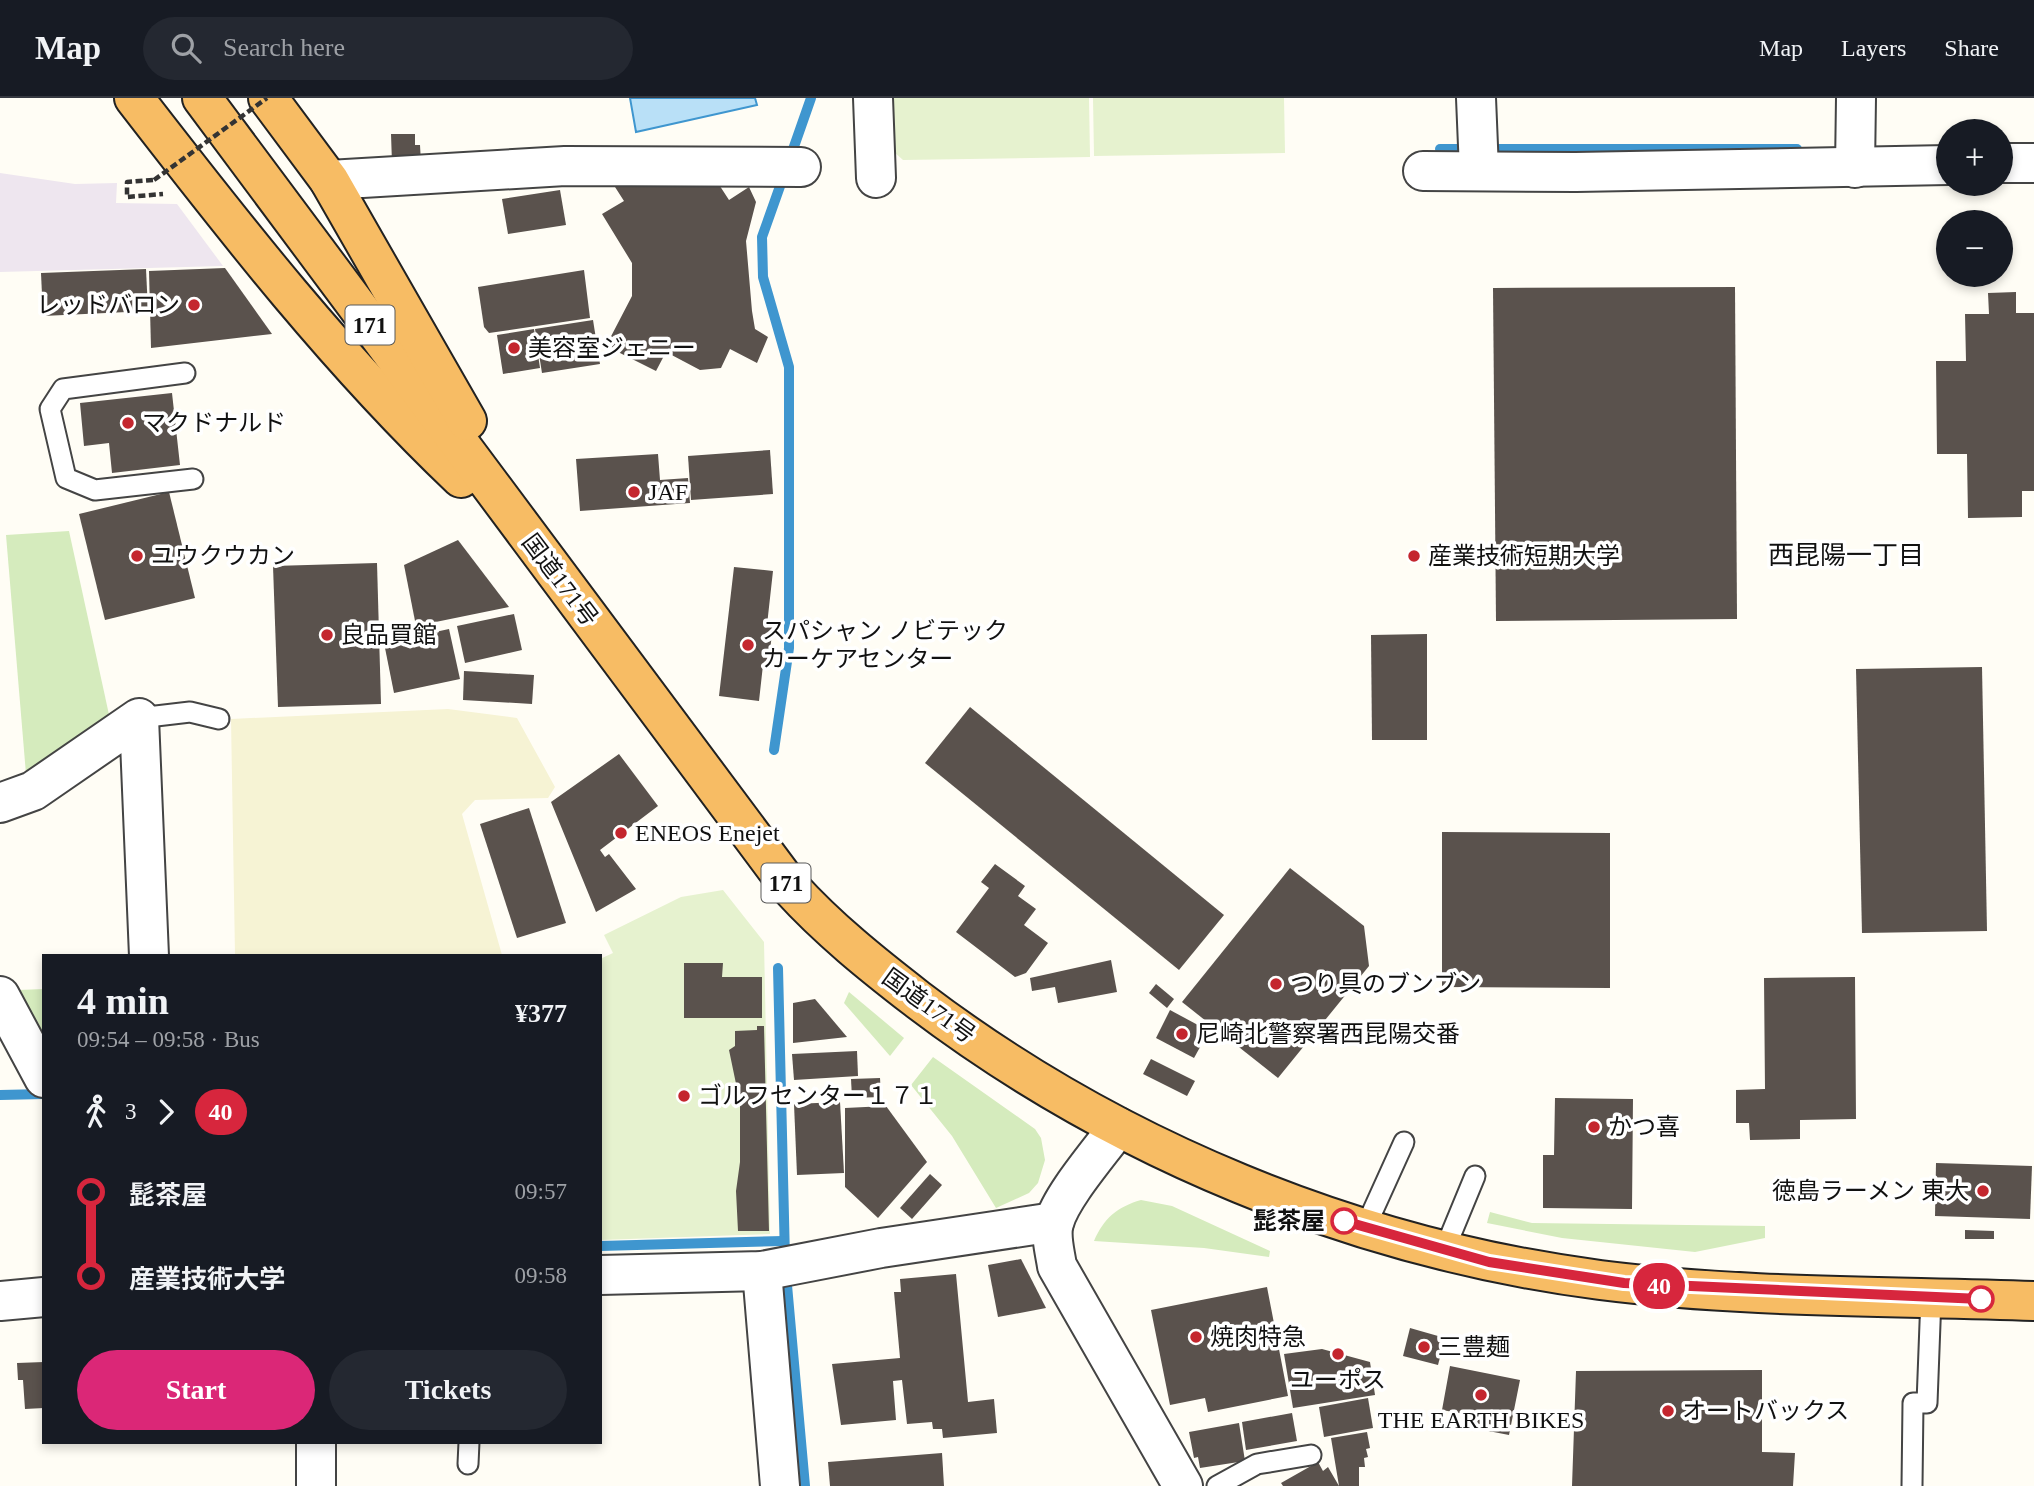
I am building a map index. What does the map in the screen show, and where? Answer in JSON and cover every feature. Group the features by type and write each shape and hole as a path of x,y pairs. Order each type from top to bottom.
{"highway":[{"path":"134,98 247,245 390,406 538,552"},
{"name":"国道171号","path":"202,98 764,854 803,902 876,968 959,1031 1049,1089 1118,1127 1242,1183 1365,1228 1444,1251 1489,1262 1651,1286 2034,1301"},
{"path":"267,98 329,180 384,272 538,552"}],"street":[{"path":"873,98 876,178"},
{"path":"1476,98 1479,170"},
{"path":"1855,168 1856,98"},
{"path":"2013,163 2034,163"},
{"path":"1423,171 1576,172 1936,165"},
{"path":"329,180 565,166 786,167"},
{"path":"0,803 33,791 139,718"},
{"path":"139,718 149,954"},
{"path":"0,996 42,1074"},
{"path":"1118,1127 1061,1207 1054,1222 1052,1234 1057,1266 1183,1486"},
{"path":"602,1275 762,1271 881,1248 1054,1222"},
{"path":"762,1271 780,1486"},
{"path":"0,1301 42,1297"},
{"path":"316,1444 316,1486"}],"lane":[{"path":"185,373 63,389 50,409 66,478 95,490 193,479"},
{"path":"139,718 190,712 219,719"},
{"path":"1365,1228 1404,1142"},
{"path":"1444,1251 1475,1176"},
{"path":"1912,1486 1913,1404 1927,1403 1931,1297"},
{"path":"468,1464 469,1444"},
{"path":"1217,1486 1257,1464 1311,1455"}],"path":[{"path":"160,195 127,197 127,182 154,180 267,98"}],"shaded area":[{"path":"0,173 75,184 117,183 116,203 177,204 223,266 0,272"},
{"path":"448,709 517,718 555,787 548,798 475,800 462,814 502,954 235,954 231,719"}],"green space":[{"path":"893,98 1089,98 1090,157 903,160 894,152"},
{"path":"1093,98 1284,98 1285,153 1094,156"},
{"path":"69,531 113,733 27,786 6,535"},
{"name":"ゴルフセンター１７１","path":"723,890 764,942 770,1234 602,1240 602,958 613,953 604,935 681,897"},
{"path":"42,989 42,1032 18,990"},
{"path":"849,992 904,1038 890,1056 844,1003"},
{"path":"933,1057 1035,1129 1041,1138 1045,1160 1038,1183 1029,1193 996,1208 952,1136 911,1085"},
{"path":"1141,1200 1172,1206 1270,1251 1269,1257 1204,1248 1094,1241 1112,1214"},
{"path":"1490,1212 1532,1223 1765,1226 1765,1238 1695,1252 1562,1238 1487,1223"}],"water":[{"path":"630,98 755,98 757,105 636,132"}],"building":[{"path":"391,134 415,134 415,145 420,145 421,163 392,163"},
{"path":"716,180 729,200 749,187 756,202 746,241 752,311 755,329 768,337 757,363 730,349 721,368 700,370 666,352 656,371 606,346 632,296 632,263 602,214 624,201 615,187"},
{"path":"560,190 566,225 508,234 502,199"},
{"path":"225,268 272,334 151,348 149,271"},
{"path":"146,269 148,311 43,316 41,273"},
{"path":"584,270 590,318 489,333 484,327 478,287"},
{"path":"1735,287 1737,619 1496,621 1493,288"},
{"path":"2016,292 2016,313 2034,313 2034,491 2022,491 2022,517 1968,518 1967,454 1937,454 1936,361 1966,361 1965,314 1989,314 1988,293"},
{"path":"593,320 600,364 542,373 535,329"},
{"path":"534,329 540,368 503,374 497,335"},
{"name":"マクドナルド","path":"172,393 180,465 112,473 109,443 84,446 80,403"},
{"path":"770,450 773,494 691,500 688,456"},
{"name":"JAF","path":"658,454 660,480 688,478 690,503 580,511 576,459"},
{"name":"ユウクウカン","path":"169,492 195,598 105,620 79,514"},
{"path":"458,540 509,607 416,626 404,565"},
{"name":"良品買館","path":"377,563 381,704 278,707 273,566"},
{"name":"スパシャン ノビテック カーケアセンター","path":"734,567 773,571 767,625 773,626 768,666 763,665 759,701 719,696"},
{"path":"514,614 522,650 465,663 457,626"},
{"path":"449,629 460,679 394,693 384,643"},
{"path":"1427,634 1427,740 1372,740 1371,635"},
{"path":"1982,667 1987,931 1862,933 1856,669"},
{"path":"464,671 534,675 532,704 463,700"},
{"path":"970,707 1224,915 1179,970 925,763"},
{"path":"619,754 658,806 600,850 605,857 609,854 636,889 596,912 551,802"},
{"path":"529,808 566,923 517,938 480,824"},
{"path":"1442,832 1610,833 1610,988 1442,987"},
{"path":"995,864 1025,886 1018,896 1036,909 1024,925 1048,943 1026,973 1015,977 956,932 989,888 981,882"},
{"name":"つり具のブンブン","path":"1290,868 1364,926 1369,966 1278,1078 1182,1002"},
{"path":"1111,960 1117,992 1058,1003 1055,987 1032,991 1030,978"},
{"path":"684,963 723,963 722,977 762,977 762,1018 684,1018"},
{"path":"1855,977 1856,1119 1800,1120 1800,1139 1750,1140 1749,1123 1736,1123 1736,1090 1765,1089 1764,978"},
{"path":"1156,984 1174,999 1167,1008 1149,993"},
{"path":"815,999 847,1037 793,1043 793,1003"},
{"name":"尼崎北警察署西昆陽交番","path":"1170,1010 1209,1031 1194,1058 1156,1038"},
{"path":"757,1026 764,1026 769,1231 738,1231 736,1191 740,1162 740,1103 729,1050 735,1046 735,1031 757,1030"},
{"path":"857,1051 858,1076 794,1080 792,1054"},
{"path":"1151,1059 1195,1081 1187,1096 1143,1074"},
{"path":"880,1078 881,1097 852,1098 851,1079"},
{"name":"かつ喜","path":"1555,1098 1633,1099 1632,1209 1543,1208 1543,1155 1554,1155"},
{"path":"840,1102 844,1173 797,1175 794,1104"},
{"path":"886,1106 927,1162 878,1218 845,1187 845,1108"},
{"name":"徳島ラーメン 東大","path":"1936,1163 2032,1166 2030,1219 1935,1216"},
{"path":"930,1174 942,1185 912,1219 900,1208"},
{"path":"1965,1230 1994,1231 1994,1239 1965,1239"},
{"path":"1021,1259 1046,1308 998,1317 988,1265"},
{"path":"956,1274 968,1402 994,1399 997,1433 943,1438 942,1429 933,1429 932,1422 907,1424 902,1380 893,1381 896,1420 841,1425 832,1364 900,1358 894,1292 901,1292 900,1279"},
{"path":"1267,1287 1288,1396 1208,1412 1205,1398 1170,1405 1151,1310"},
{"name":"三豊麺","path":"1410,1328 1445,1338 1438,1365 1403,1356"},
{"path":"1322,1349 1370,1362 1375,1395 1293,1408 1284,1354"},
{"path":"42,1362 42,1408 25,1409 23,1380 18,1380 17,1363"},
{"name":"THE EARTH BIKES","path":"1450,1366 1520,1380 1509,1435 1473,1428 1476,1416 1442,1410"},
{"name":"オートバックス","path":"1762,1370 1762,1452 1795,1453 1793,1486 1572,1486 1576,1371"},
{"path":"1368,1398 1373,1428 1324,1437 1319,1407"},
{"path":"1292,1413 1297,1441 1246,1450 1242,1422"},
{"path":"1239,1423 1245,1461 1200,1468 1198,1457 1194,1458 1189,1432"},
{"path":"1367,1432 1370,1448 1366,1449 1368,1457 1364,1458 1365,1467 1359,1467 1359,1486 1339,1486 1331,1438"},
{"path":"942,1453 944,1486 830,1486 828,1462"},
{"path":"1318,1462 1323,1471 1328,1467 1339,1486 1283,1486 1281,1483"}],"waterway":[{"path":"790,158 811,98"},
{"path":"1440,149 1471,149"},
{"path":"1486,149 1797,149"},
{"path":"774,750 789,648 789,367 763,277 762,237 784,175"},
{"path":"778,968 785,1259"},
{"path":"0,1095 42,1094"},
{"path":"602,1246 783,1241"},
{"path":"786,1274 805,1486"}],"bus line":[{"name":"40","path":"1344,1221 1489,1262 1624,1283 1981,1299"}],"place":[{"name":"レッドバロン","path":"194,305"},
{"name":"美容室ジェニー","path":"514,348"},
{"name":"マクドナルド","path":"128,423"},
{"name":"JAF","path":"634,492"},
{"name":"ユウクウカン","path":"137,556"},
{"name":"産業技術短期大学","path":"1414,556"},
{"name":"良品買館","path":"327,635"},
{"name":"スパシャン ノビテック カーケアセンター","path":"748,645"},
{"name":"ENEOS Enejet","path":"621,833"},
{"name":"つり具のブンブン","path":"1276,984"},
{"name":"尼崎北警察署西昆陽交番","path":"1182,1034"},
{"name":"ゴルフセンター１７１","path":"684,1096"},
{"name":"かつ喜","path":"1594,1127"},
{"name":"徳島ラーメン 東大","path":"1983,1191"},
{"name":"髭茶屋","path":"1344,1221"},
{"name":"焼肉特急","path":"1196,1337"},
{"name":"三豊麺","path":"1424,1347"},
{"name":"ユーポス","path":"1338,1354"},
{"name":"THE EARTH BIKES","path":"1481,1395"},
{"name":"オートバックス","path":"1668,1411"}],"district":[{"name":"西昆陽一丁目","path":"1846,555"}]}
